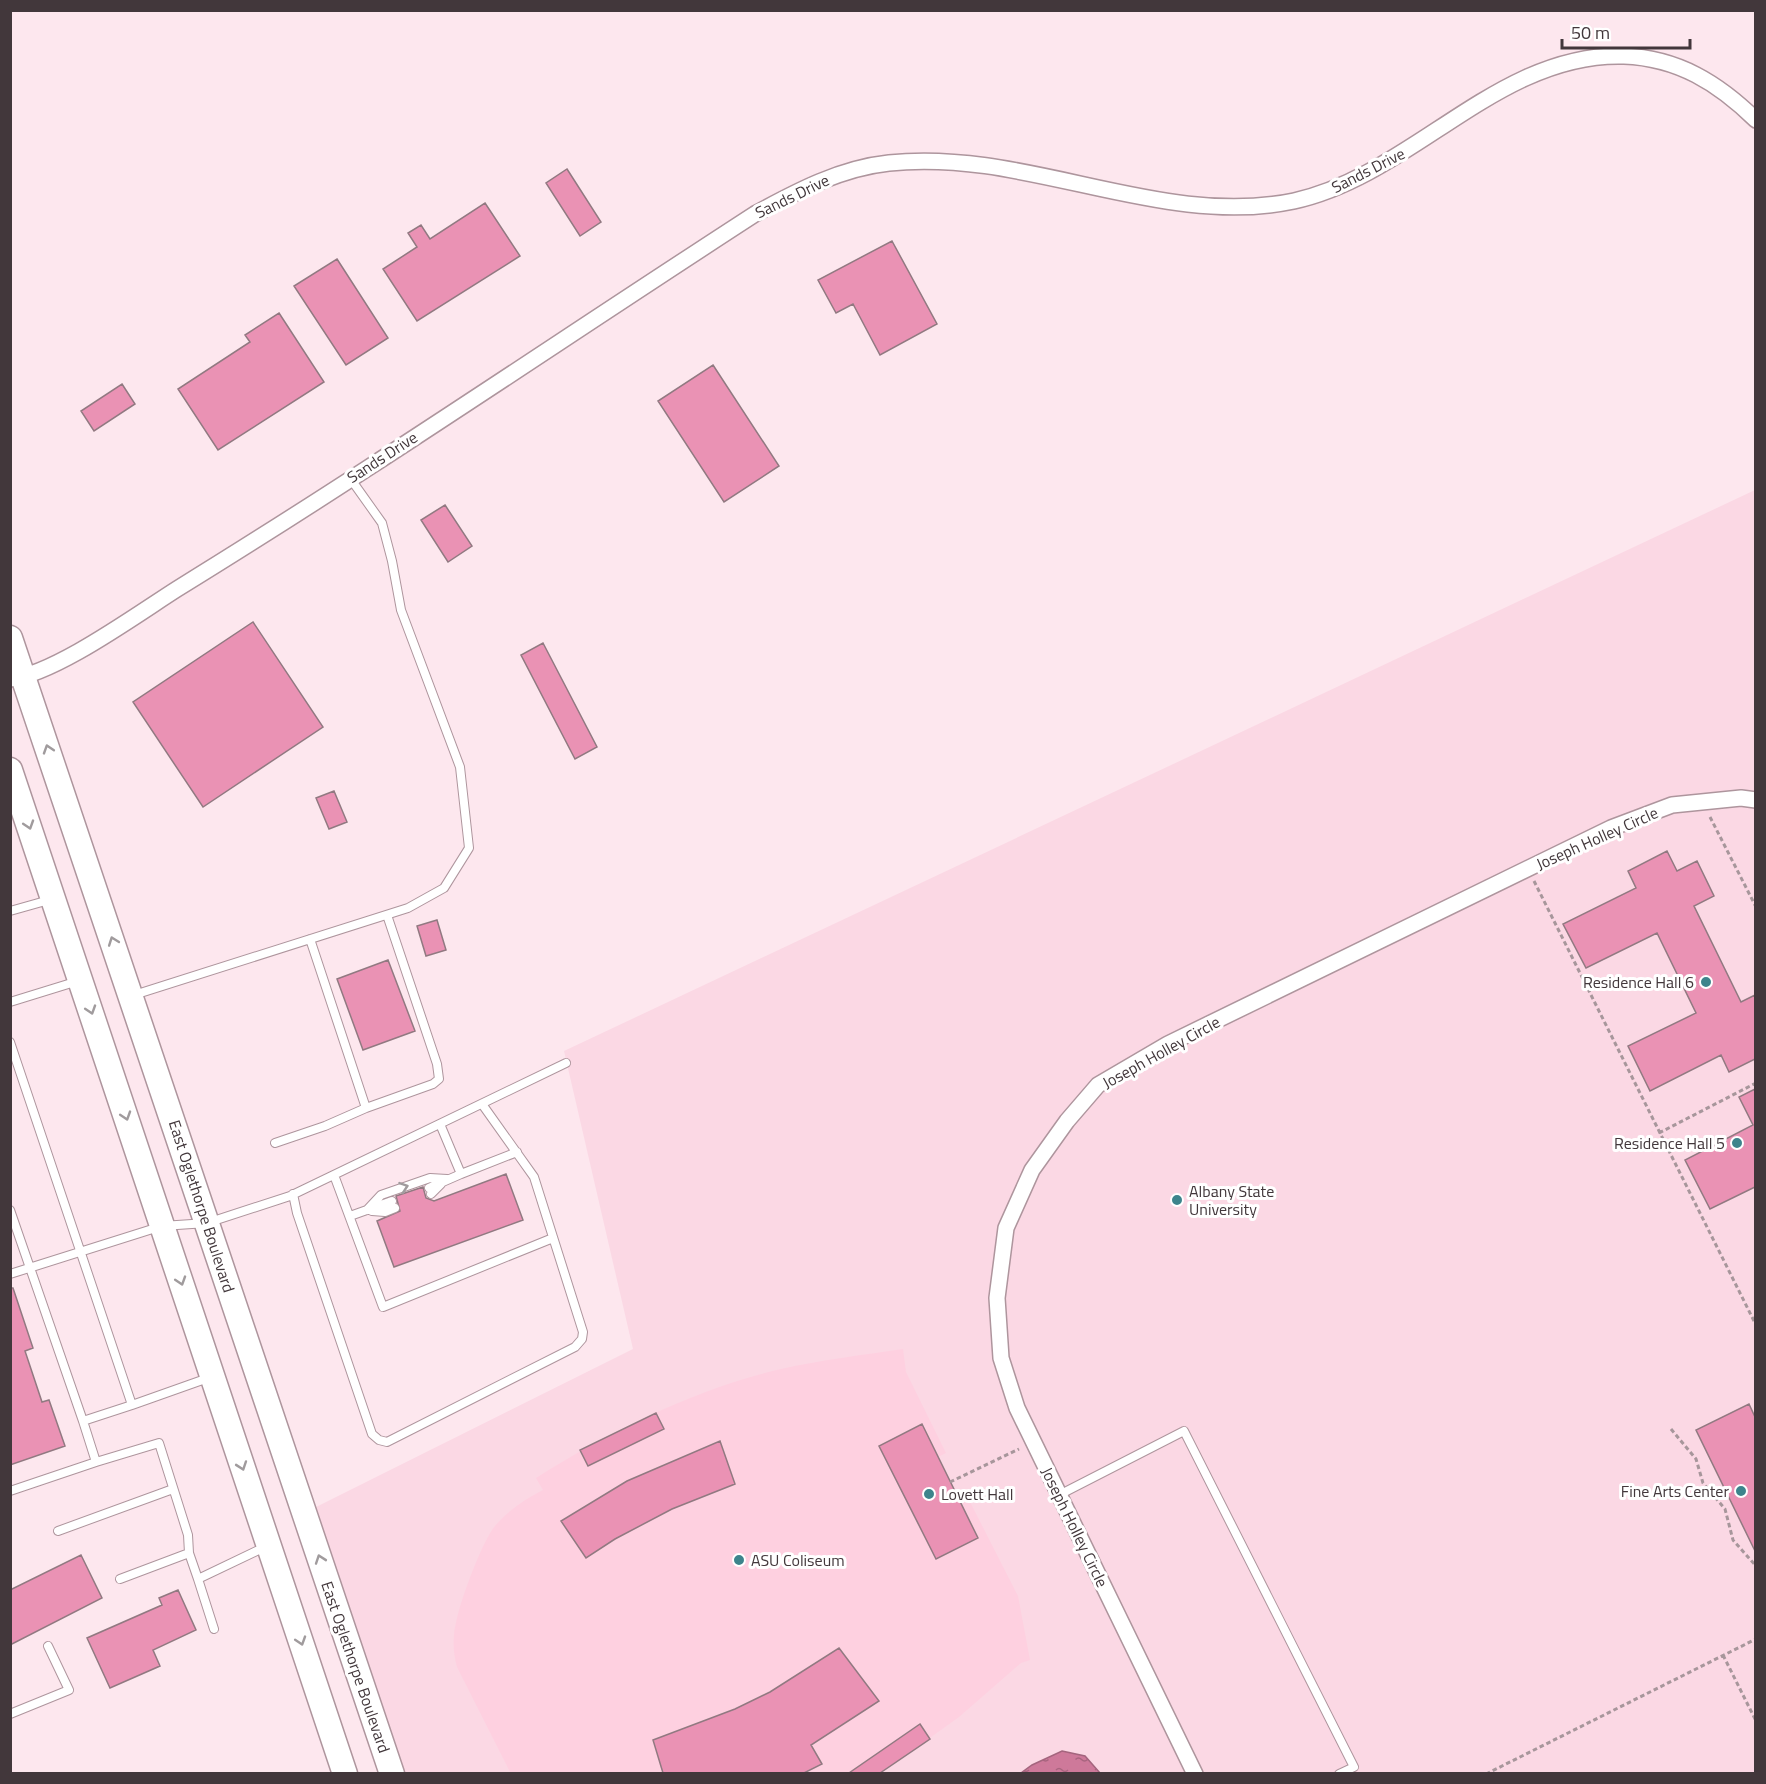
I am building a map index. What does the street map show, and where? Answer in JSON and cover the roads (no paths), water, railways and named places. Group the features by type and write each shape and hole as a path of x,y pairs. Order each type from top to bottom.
{"main road":[{"name":"East Oglethorpe Boulevard","path":"10,638 17,679 132,996 392,1773"},
{"path":"10,770 345,1773"}],"street":[{"name":"Sands Drive","path":"17,679 70,656 229,557 754,214 805,187 849,171 889,163 993,165 1180,203 1256,206 1292,201 1323,193 1383,166 1487,99 1537,73 1581,59 1610,56 1639,57 1690,71 1716,84 1755,120"},
{"name":"Joseph Holley Circle","path":"1195,1773 1017,1408 1001,1358 997,1298 1006,1228 1032,1170 1067,1121 1098,1085 1168,1044 1611,828 1672,805 1755,800"}],"lane":[{"path":"132,996 408,908 444,888 469,849 460,767 401,610 382,523 350,478"},
{"path":"10,911 54,898"},
{"path":"275,1143 433,1084 439,1079 437,1065 387,915"},
{"path":"310,939 366,1108"},
{"path":"10,1002 81,980"},
{"path":"11,1046 132,1405"},
{"path":"10,1274 80,1250 162,1226 207,1223 293,1194 566,1063"},
{"path":"293,1194 297,1213 372,1434 379,1440 387,1442 575,1347 582,1339 583,1332 534,1176 482,1104"},
{"path":"440,1124 461,1174"},
{"path":"430,1191 447,1179 517,1152"},
{"path":"334,1175 383,1307 553,1238"},
{"path":"367,1210 381,1195 430,1178 447,1179"},
{"path":"350,1216 367,1210 385,1212 394,1205"},
{"path":"10,1210 14,1233 30,1267 96,1462"},
{"path":"83,1421 212,1377"},
{"path":"1059,1495 1184,1431 1354,1767 1339,1773"},
{"path":"10,1491 159,1443 188,1535 189,1553 214,1629"},
{"path":"58,1531 173,1489"},
{"path":"198,1579 269,1545"},
{"path":"120,1579 189,1553"},
{"path":"10,1714 69,1690 48,1646"}],"water":[{"path":"1062,1751 1085,1756 1100,1773 1021,1773 1032,1765"}],"place":[{"name":"Residence Hall 6","path":"1706,982"},
{"name":"Residence Hall 5","path":"1737,1143"},
{"name":"Albany State University","path":"1177,1200"},
{"name":"Fine Arts Center","path":"1741,1491"},
{"name":"Lovett Hall","path":"929,1494"},
{"name":"ASU Coliseum","path":"739,1560"}]}
